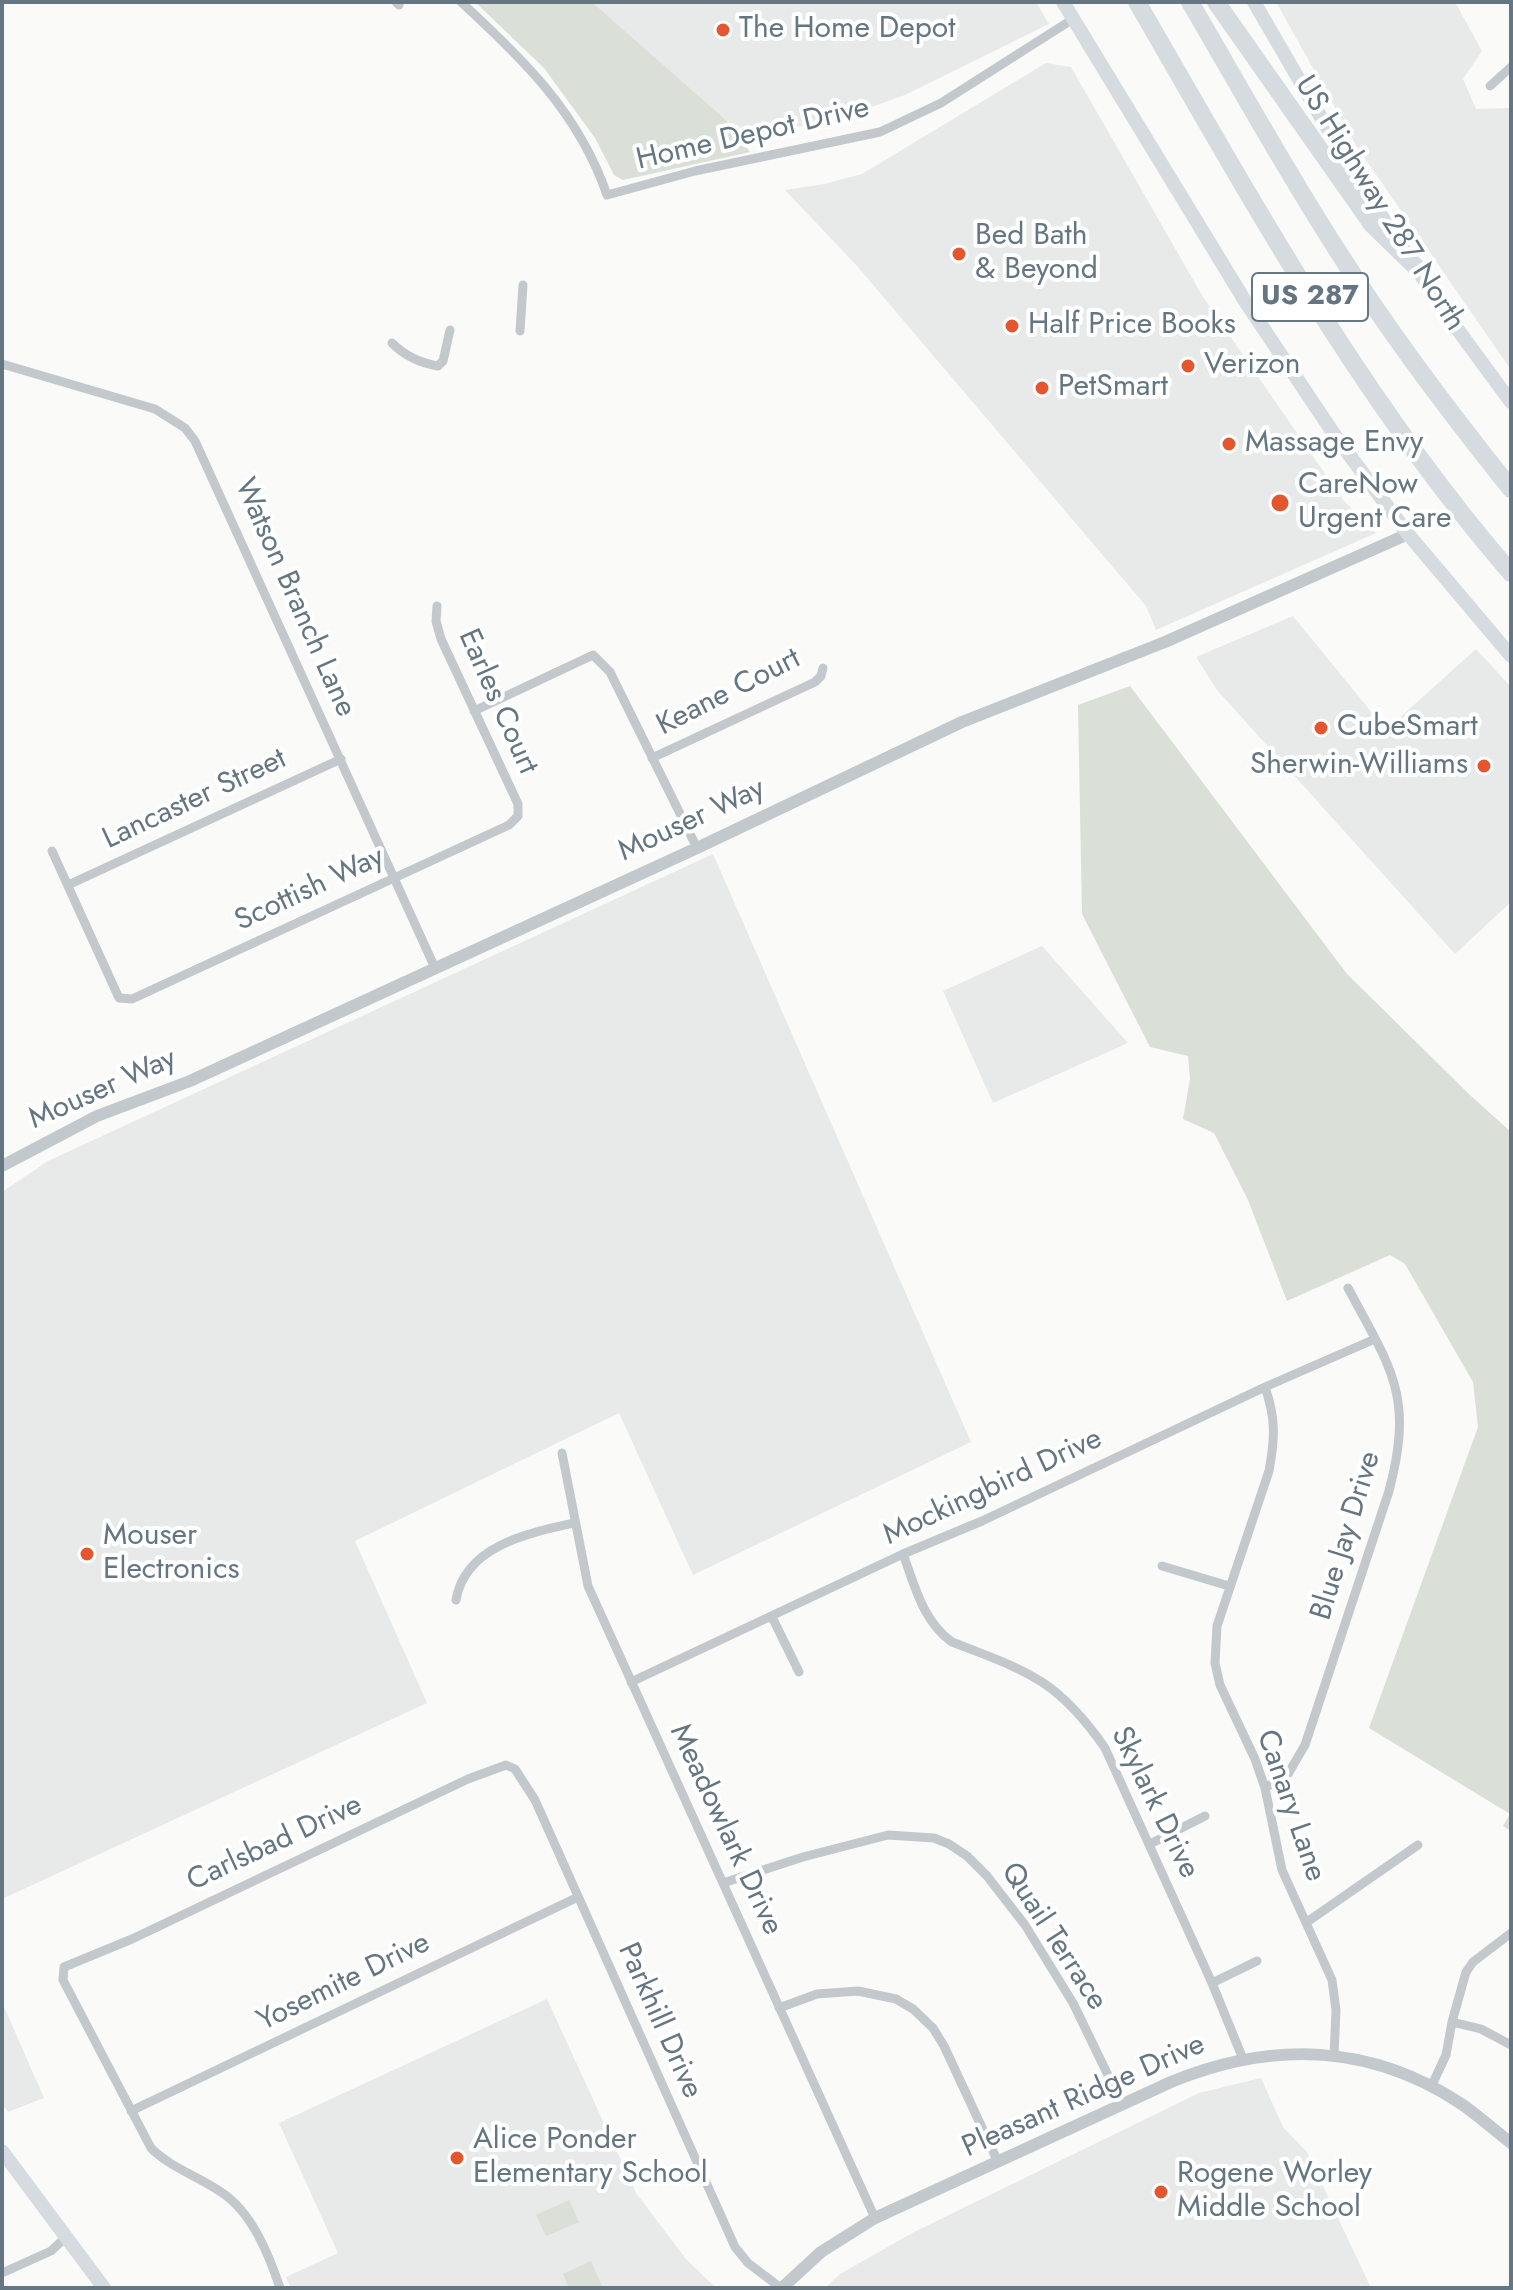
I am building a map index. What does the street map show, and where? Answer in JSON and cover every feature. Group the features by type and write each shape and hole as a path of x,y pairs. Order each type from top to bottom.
{"highway":[{"name":"US 287","path":"1137,2 1309,296 1391,417 1451,499 1511,573"},
{"name":"US 287","path":"1190,2 1284,166 1340,255 1453,416 1511,489"},
{"path":"1216,2 1372,224 1416,267"}],"main road":[{"path":"1063,2 1245,301 1336,437 1408,534 1511,656"},
{"name":"US Highway 287 North","path":"1254,2 1358,181 1455,326 1511,402"},
{"path":"2,2151 104,2288"}],"street":[{"name":"Home Depot Drive","path":"461,2 523,60 547,88 588,148 607,195 695,171 880,132 941,103 1073,19"},
{"path":"1490,86 1511,67"},
{"path":"520,331 523,285"},
{"path":"392,343 402,353 438,366 443,361 450,330"},
{"name":"Watson Branch Lane","path":"2,364 155,409 185,428 204,457 435,968"},
{"name":"Mouser Way","path":"2,1166 97,1116 190,1081 697,848 962,722 1165,642 1408,534"},
{"name":"Earles Court","path":"437,606 437,629 518,804 518,816"},
{"path":"474,711 593,655 610,672 697,848"},
{"name":"Keane Court","path":"652,758 815,682 823,668"},
{"name":"Lancaster Street","path":"68,885 341,759"},
{"name":"Scottish Way","path":"68,885 119,998 137,997 509,825 518,816"},
{"path":"52,851 68,885"},
{"name":"Blue Jay Drive","path":"1265,1788 1288,1774 1305,1745 1399,1454 1401,1411 1394,1376 1348,1288"},
{"name":"Mockingbird Drive","path":"631,1682 1265,1387 1375,1339"},
{"name":"Canary Lane","path":"1265,1387 1274,1415 1274,1446 1269,1471 1217,1626 1215,1663 1220,1685 1265,1788 1282,1870 1332,1980 1336,2010 1334,2056"},
{"name":"Meadowlark Drive","path":"562,1453 588,1586 875,2218"},
{"path":"456,1600 463,1574 483,1556 519,1538 574,1523"},
{"name":"Skylark Drive","path":"903,1554 923,1608 944,1637 1026,1670 1054,1689 1084,1718 1105,1748 1212,1983 1243,2059"},
{"path":"1162,1566 1229,1586"},
{"path":"772,1617 799,1672"},
{"name":"Parkhill Drive","path":"506,1765 515,1769 535,1800 576,1898 735,2247 748,2263 782,2288"},
{"name":"Carlsbad Drive","path":"131,2111 63,1980 64,1967 132,1939 468,1779 506,1765"},
{"path":"1150,1844 1205,1816"},
{"name":"Quail Terrace","path":"723,1883 803,1857 888,1835 934,1838 949,1844 967,1856 987,1876 1025,1925 1073,2003 1122,2104"},
{"path":"1307,1922 1418,1845"},
{"name":"Yosemite Drive","path":"131,2111 576,1898"},
{"path":"1431,2087 1446,2055 1461,1985 1473,1962 1511,1933"},
{"path":"1212,1983 1257,1961"},
{"path":"779,2008 817,1994 858,1991 896,1999 913,2009 933,2028 944,2046 998,2162"},
{"path":"1452,2022 1481,2029 1511,2045"},
{"name":"Pleasant Ridge Drive","path":"782,2288 821,2252 875,2218 1209,2066 1243,2059 1275,2054 1334,2056 1398,2072 1463,2105 1511,2143"},
{"path":"131,2111 151,2148 163,2160 236,2203 252,2226 280,2288"},
{"path":"2,2273 51,2251 66,2237"}],"shaded area":[{"path":"475,2 592,2 725,119 750,152 623,180 614,175 595,138 544,68"},
{"path":"592,2 1036,2 1049,24 905,95 833,121 739,137 725,119"},
{"path":"1276,2 1455,2 1482,51 1463,79 1476,109 1511,108 1511,370 1357,147"},
{"path":"1046,63 1071,67 1203,297 1344,501 1376,533 1156,630 1146,606 857,266 785,190 862,174"},
{"path":"1293,616 1386,730 1476,649 1511,687 1511,902 1455,954 1217,690 1196,657"},
{"path":"1130,686 1347,974 1511,1132 1511,1831 1503,1826 1510,1814 1369,1728 1478,1427 1473,1382 1405,1264 1390,1255 1287,1301 1248,1200 1214,1133 1183,1119 1190,1079 1188,1056 1150,1047 1082,914 1078,705"},
{"path":"713,854 971,1442 693,1575 619,1413 355,1541 427,1703 2,1899 2,1192 48,1161"},
{"path":"1042,946 1128,1043 993,1103 943,991"},
{"name":"Alice Ponder Elementary School","path":"547,1999 636,2193 686,2259 716,2288 291,2288 286,2277 338,2253 279,2123"},
{"path":"2,2002 44,2098 8,2112 2,2104"},
{"name":"Rogene Worley Middle School","path":"1261,2078 1283,2127 1307,2152 1371,2288 829,2288 828,2285 840,2274 914,2232 1199,2093"},
{"path":"569,2200 579,2222 546,2236 536,2215"},
{"path":"591,2261 603,2288 569,2288 563,2274"}],"place":[{"name":"The Home Depot","path":"723,30"},
{"name":"Bed Bath & Beyond","path":"959,254"},
{"name":"Half Price Books","path":"1012,326"},
{"name":"Verizon","path":"1188,366"},
{"name":"PetSmart","path":"1042,388"},
{"name":"Massage Envy","path":"1229,444"},
{"name":"CareNow Urgent Care","path":"1280,503"},
{"name":"CubeSmart","path":"1321,728"},
{"name":"Sherwin-Williams","path":"1484,766"},
{"name":"Mouser Electronics","path":"87,1554"},
{"name":"Alice Ponder Elementary School","path":"457,2158"},
{"name":"Rogene Worley Middle School","path":"1161,2192"}]}
